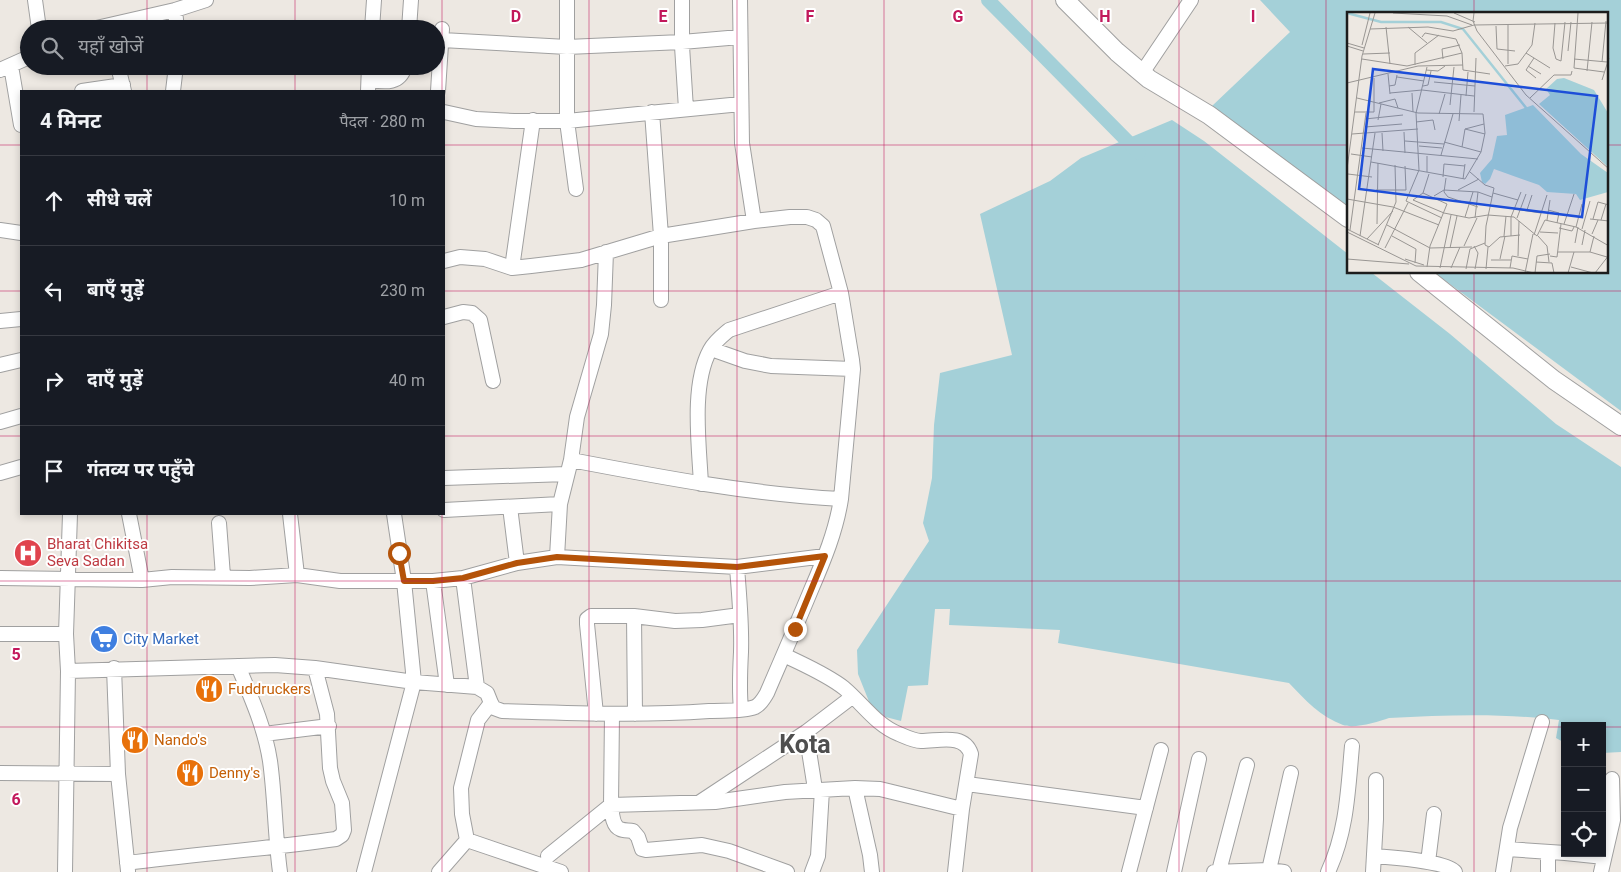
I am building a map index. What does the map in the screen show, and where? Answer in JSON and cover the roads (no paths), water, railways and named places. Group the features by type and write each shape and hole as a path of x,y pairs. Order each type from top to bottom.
{"street":[{"path":"35,0 38,20"},
{"path":"133,20 206,0"},
{"path":"373,20 374,0"},
{"path":"410,20 411,0"},
{"path":"568,0 566,121 576,189"},
{"path":"682,0 682,42 686,109"},
{"path":"740,0 742,143 754,221"},
{"path":"1065,0 1117,52 1142,73 1209,116 1347,217"},
{"path":"1142,73 1191,0"},
{"path":"175,10 176,20"},
{"path":"445,34 567,47 682,42 740,37"},
{"path":"20,62 6,68 19,100 20,112"},
{"path":"96,90 123,88 120,75"},
{"path":"173,90 175,75"},
{"path":"368,79 384,82 395,81 400,75"},
{"path":"438,90 439,75"},
{"path":"445,112 476,119 514,122 533,120 566,121 741,104"},
{"path":"652,112 661,236 661,300"},
{"path":"512,268 533,120"},
{"path":"68,671 114,668 275,665 315,668 414,682 477,687 487,693 494,708 502,711 635,714 740,709 754,707 762,702 784,655 825,556 838,518 853,369 841,294 823,226 816,220 807,217 754,221 661,236 580,260 512,268 485,259 460,257 445,260"},
{"path":"0,230 20,233"},
{"path":"557,557 560,504 569,467 577,417 601,334 606,252"},
{"path":"1422,274 1554,380 1621,426"},
{"path":"701,484 697,414 702,368 717,340 729,330 841,294"},
{"path":"445,317 463,312 472,313 480,320 493,381"},
{"path":"0,321 20,319"},
{"path":"711,349 745,361 770,366 853,369"},
{"path":"0,365 20,360"},
{"path":"0,422 20,416"},
{"path":"445,478 569,467 791,496 840,498"},
{"path":"0,473 20,468"},
{"path":"445,510 560,504"},
{"path":"510,506 517,563"},
{"path":"65,872 68,671 66,634 70,515"},
{"path":"129,515 142,580"},
{"path":"290,515 297,575"},
{"path":"364,872 414,682 404,581 394,515"},
{"path":"219,523 223,576"},
{"path":"0,578 142,580 172,577 223,576 250,578 297,575 340,582 433,581 463,578 517,563 557,557 737,567 825,556"},
{"path":"737,567 741,651 738,685 740,709"},
{"path":"463,578 477,687"},
{"path":"433,581 447,684"},
{"path":"596,714 587,619 592,616 634,616 676,621 740,615"},
{"path":"634,616 635,714"},
{"path":"0,634 66,634"},
{"path":"784,655 826,675 882,725 898,734 919,741 952,740 964,743 969,747 971,754 962,809 955,872"},
{"path":"238,666 264,734 270,761 276,848 280,872"},
{"path":"114,668 118,774 127,867 202,854 276,848 336,839 342,835 344,830 342,803 330,768 329,726 315,668"},
{"path":"699,802 806,732 852,697"},
{"path":"467,840 462,814 461,788 478,720 491,703"},
{"path":"612,714 611,805 618,829 633,831 642,849 652,850 702,844 729,851 788,872"},
{"path":"1503,872 1510,828 1542,722"},
{"path":"264,734 329,726"},
{"path":"806,732 819,789 818,856 812,872"},
{"path":"1328,872 1338,852 1347,806 1352,746"},
{"path":"1129,872 1161,750"},
{"path":"1174,872 1200,759"},
{"path":"1247,765 1217,872 1269,870 1284,872"},
{"path":"0,773 118,774"},
{"path":"1269,870 1291,773"},
{"path":"1373,872 1376,780"},
{"path":"1606,849 1613,820 1612,780"},
{"path":"967,784 1146,808"},
{"path":"548,856 611,805 715,802 785,792 855,788 880,789 962,809"},
{"path":"855,788 872,872"},
{"path":"1428,862 1434,814"},
{"path":"439,872 467,840"},
{"path":"467,840 561,872"},
{"path":"1507,849 1561,853"},
{"path":"1548,852 1548,872"},
{"path":"1374,856 1428,862 1450,867 1455,872"},
{"path":"1601,872 1604,857"}],"water":[{"path":"1260,0 1621,0 1621,411 1436,274 1608,274 1608,12 1347,12 1347,207 1212,106 1290,32"},
{"path":"1172,120 1204,141 1347,253 1347,274 1373,274 1450,334 1556,424 1621,467 1621,752 1606,753 1606,722 1561,722 1561,741 1556,738 1559,720 1516,716 1474,715 1389,718 1353,726 1343,725 1320,713 1289,683 1058,643 1060,630 949,625 950,609 935,609 928,685 908,686 901,721 874,714 858,674 857,650 929,541 923,523 932,478 934,425 940,373 1012,355 980,214 1050,181 1081,158"}],"waterway":[{"path":"988,0 1139,153"}],"place":[{"name":"Bharat Chikitsa Seva Sadan","path":"28,553"},
{"name":"City Market","path":"104,639"},
{"name":"Fuddruckers","path":"209,689"},
{"name":"Nando's","path":"135,740"},
{"name":"Denny's","path":"190,773"}],"district":[{"name":"Kota","path":"805,744"}]}
